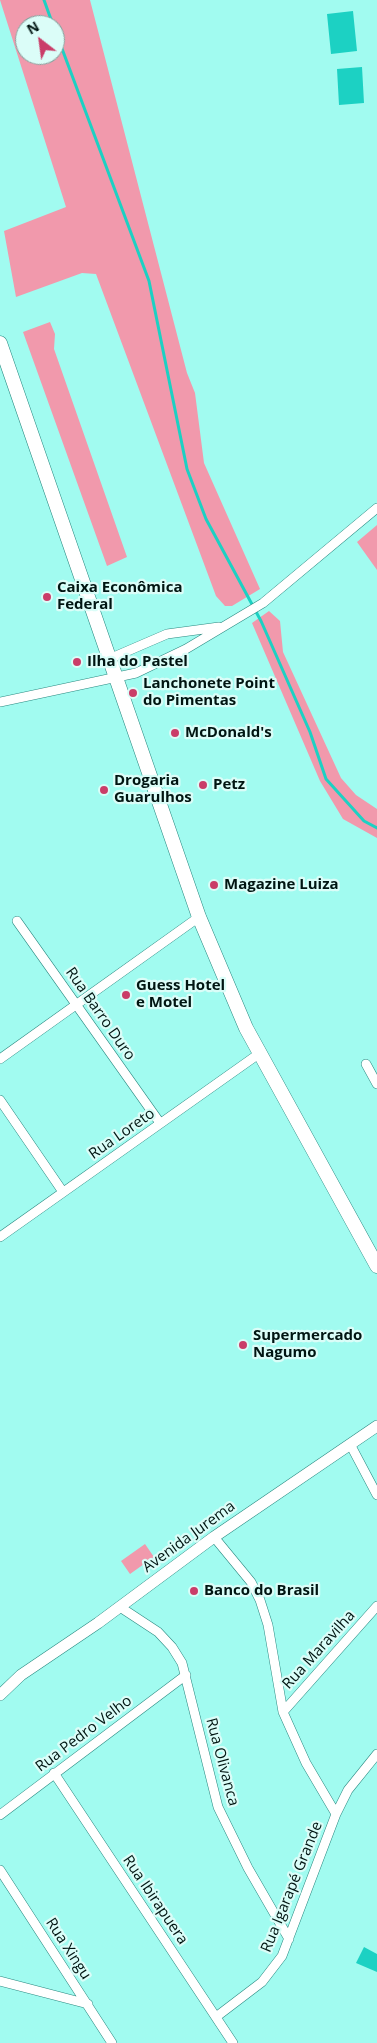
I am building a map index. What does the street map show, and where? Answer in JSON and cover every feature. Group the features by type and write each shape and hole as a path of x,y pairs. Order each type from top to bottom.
{"main road":[{"path":"0,343 198,917 246,1028 377,1266"}],"street":[{"path":"0,702 141,671 186,649 263,603 377,508"},
{"path":"108,659 167,634 221,627"},
{"path":"0,1059 198,917"},
{"name":"Rua Barro Duro","path":"17,921 160,1123"},
{"name":"Rua Loreto","path":"0,1237 260,1053"},
{"path":"366,1064 377,1084"},
{"path":"0,1100 63,1192"},
{"name":"Avenida Jurema","path":"0,1695 21,1675 120,1607 214,1537 377,1426"},
{"path":"350,1444 377,1495"},
{"path":"214,1537 251,1582 260,1600 268,1625 283,1712 306,1763 336,1814"},
{"name":"Rua Maravilha","path":"283,1712 377,1606"},
{"name":"Rua Olivanca","path":"120,1607 163,1637 182,1663 218,1807 248,1868 289,1938"},
{"name":"Avenida Jurema","path":"0,1683 21,1675"},
{"name":"Rua Pedro Velho","path":"0,1815 186,1675"},
{"name":"Rua Igarapé Grande","path":"216,2017 262,1982 282,1956 336,1814 348,1790 377,1754"},
{"name":"Rua Ibirapuera","path":"54,1773 233,2043"},
{"name":"Rua Xingu","path":"0,1870 112,2043"},
{"path":"0,1981 88,2004"}],"shaded area":[{"path":"0,0 90,0 187,373 195,393 204,463 260,589 232,606 225,606 216,596 96,274 82,273 16,297 4,231 66,207 21,65 65,65 65,15 15,15 15,47"},
{"path":"50,322 55,334 54,349 127,557 107,566 23,332"},
{"path":"377,525 377,570 357,542"},
{"path":"269,611 280,621 283,652 341,778 356,795 377,809 377,838 343,819 320,781 252,623"},
{"path":"145,1544 154,1557 130,1574 121,1561"}],"water":[{"path":"353,11 357,51 331,54 327,14"},
{"path":"362,67 364,103 339,105 337,69"},
{"path":"364,1947 377,1954 377,1972 356,1963"}],"waterway":[{"path":"44,0 49,15"},
{"path":"65,57 149,281 187,469 206,519 261,621 310,732 326,779 364,821 377,828"}],"place":[{"name":"Caixa Econômica Federal","path":"47,597"},
{"name":"Ilha do Pastel","path":"77,662"},
{"name":"Lanchonete Point do Pimentas","path":"133,693"},
{"name":"McDonald's","path":"175,733"},
{"name":"Petz","path":"203,785"},
{"name":"Drogaria Guarulhos","path":"104,790"},
{"name":"Magazine Luiza","path":"214,885"},
{"name":"Guess Hotel e Motel","path":"126,995"},
{"name":"Supermercado Nagumo","path":"243,1345"},
{"name":"Banco do Brasil","path":"194,1591"}]}
